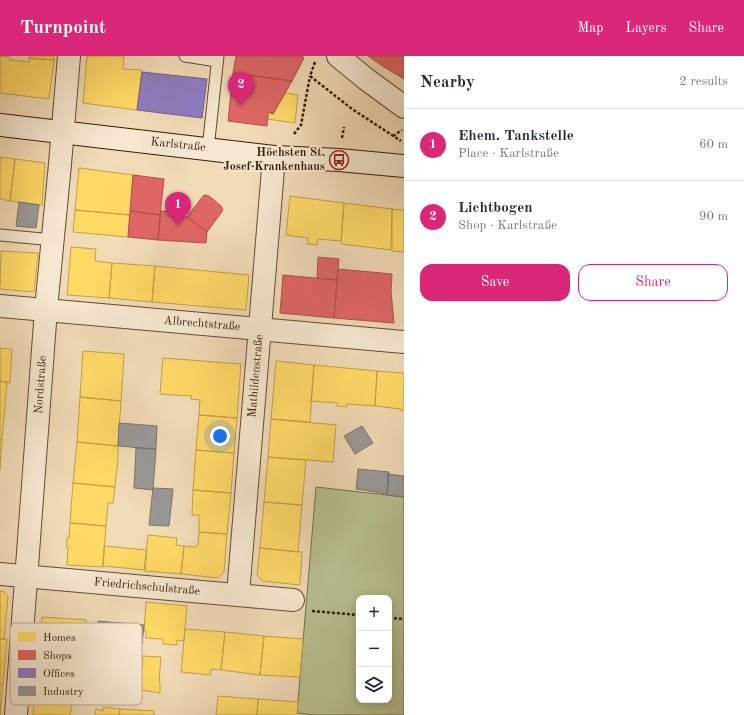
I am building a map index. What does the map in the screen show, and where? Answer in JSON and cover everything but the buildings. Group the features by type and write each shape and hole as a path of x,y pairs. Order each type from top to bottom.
{"street":[{"name":"Nordstraße","path":"24,623 46,309 69,56"},
{"path":"338,56 404,107"},
{"name":"Karlstraße","path":"0,125 274,157 339,160 404,166"},
{"name":"Mathildenstraße","path":"238,594 274,157"},
{"name":"Albrechtstraße","path":"0,306 404,342"},
{"name":"Friedrichschulstraße","path":"0,574 293,600"},
{"name":"Nordstraße","path":"16,715 17,705"}],"lane":[{"path":"185,56 218,58 208,149"},
{"path":"0,234 53,240"}],"path":[{"path":"301,125 310,76 318,56"},
{"path":"310,76 352,109 404,144"},
{"path":"393,136 404,128"},
{"path":"314,612 356,615"},
{"path":"392,618 404,619"}],"green space":[{"path":"316,487 404,497 404,715 313,715 297,713"}],"place":[{"name":"Lichtbogen","path":"241,105"},
{"name":"Höchsten St. Josef Krankenhaus","path":"339,160"},
{"name":"Ehem. Tankstelle","path":"178,225"}]}
